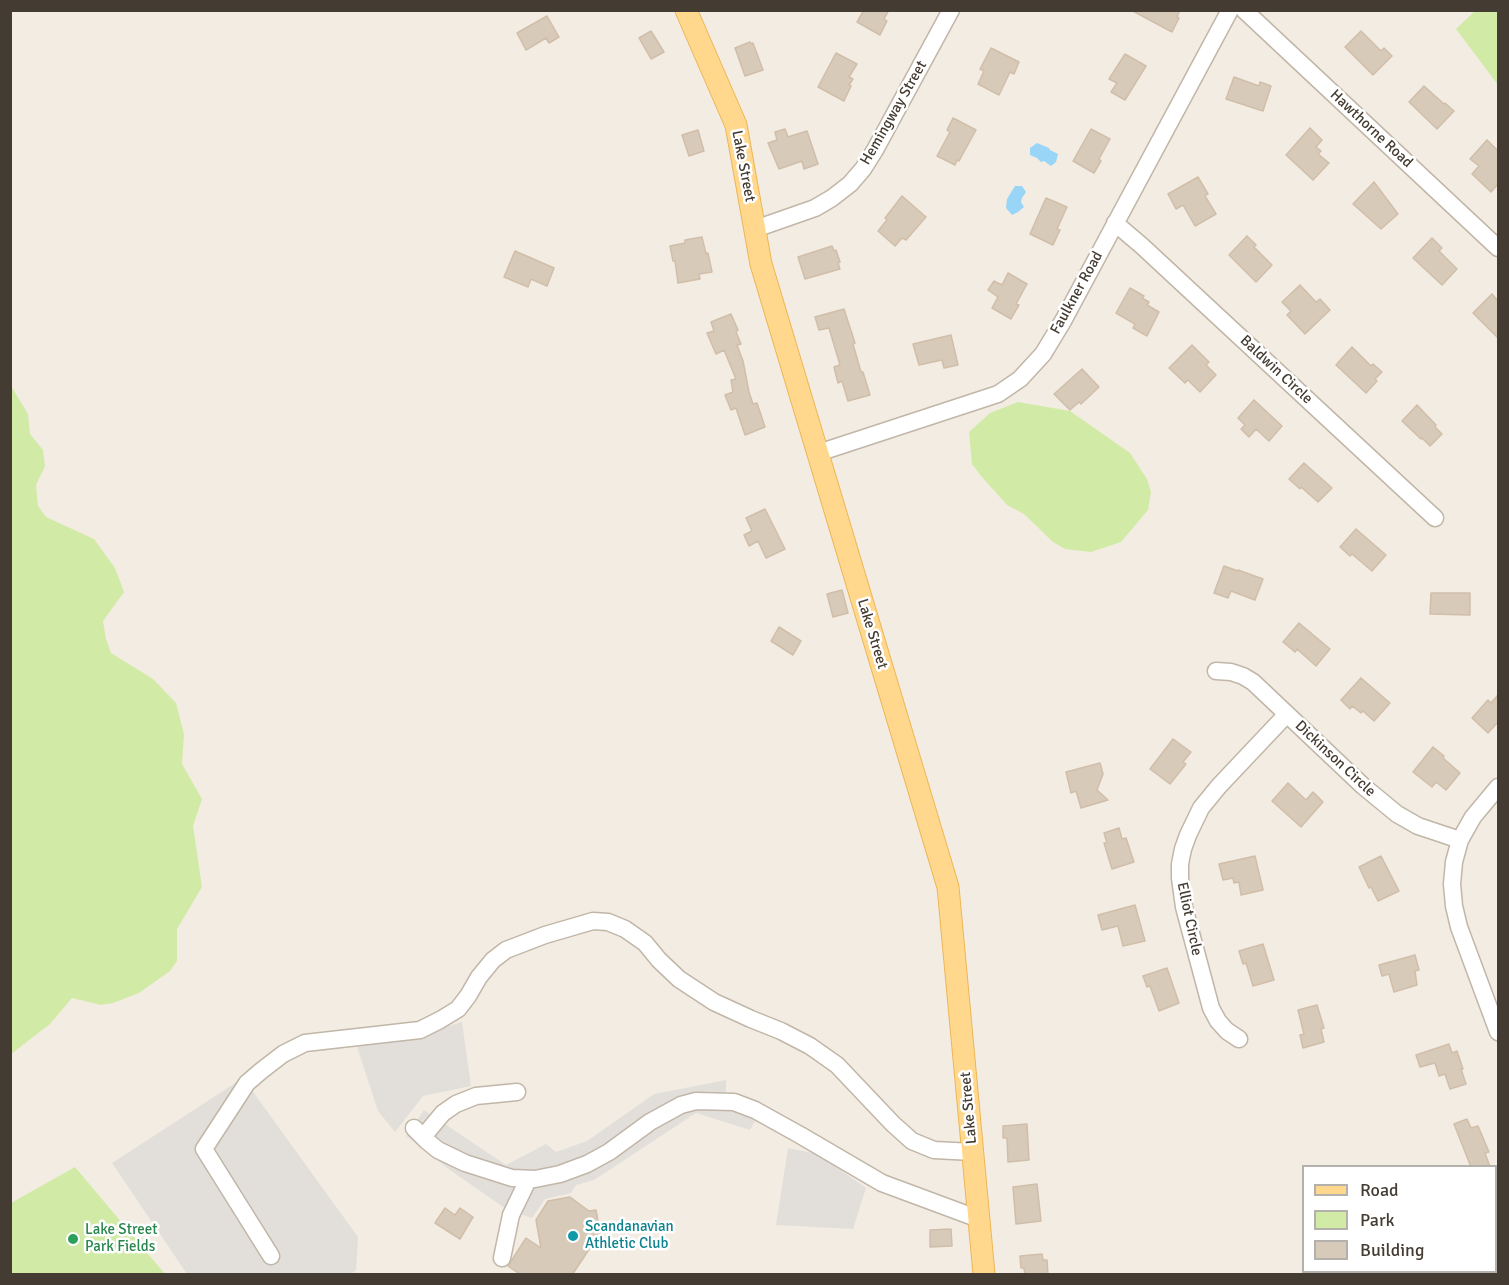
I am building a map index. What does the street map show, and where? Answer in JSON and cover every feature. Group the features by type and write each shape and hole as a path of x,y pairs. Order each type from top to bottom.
{"main road":[{"name":"Lake Street","path":"686,10 736,125 761,264 948,887 984,1275"}],"street":[{"name":"Hemingway Street","path":"754,229 815,208 850,184 875,150 951,10"},
{"name":"Faulkner Road","path":"818,453 993,396 1020,379 1043,354 1230,10"},
{"name":"Hawthorne Road","path":"1244,10 1498,248"},
{"name":"Baldwin Circle","path":"1115,223 1435,518"},
{"name":"Dickinson Circle","path":"1216,671 1231,672 1253,682 1363,786 1397,814 1418,826 1460,840"},
{"name":"Elliot Circle","path":"1239,1040 1218,1021 1211,1008 1184,908 1180,864 1188,835 1201,808 1287,714"},
{"path":"1498,787 1473,817 1460,840 1454,862 1452,884 1459,927 1498,1032"},
{"path":"270,1256 204,1149 248,1083 283,1054 305,1042 420,1030 458,1009 479,976 493,960 506,950 545,935 593,921 608,922 625,929 645,943 679,979 714,1002 810,1046 837,1065 912,1141 934,1150 973,1152"},
{"path":"517,1092 476,1096 456,1104 418,1133 438,1150 465,1163 512,1178 528,1180 560,1174 587,1164 681,1105 696,1101 726,1101 755,1110 882,1184 979,1219"},
{"path":"502,1258 511,1215 528,1180"}],"green space":[{"path":"1475,11 1498,11 1498,85 1456,29"},
{"path":"11,386 28,414 30,434 43,450 45,466 36,485 38,506 46,517 94,539 115,568 124,592 103,621 111,653 153,679 176,703 184,734 182,764 202,799 193,826 202,887 177,929 177,961 170,971 139,993 113,1003 101,1005 72,998 50,1024 11,1054"},
{"path":"1018,402 1070,411 1130,453 1147,479 1151,492 1148,510 1121,542 1091,552 1065,549 1053,542 1024,514 1007,505 972,464 969,432 990,413"},
{"name":"Lake Street Park Fields","path":"75,1167 165,1274 11,1274 11,1203"}],"shaded area":[{"path":"462,1022 471,1086 423,1096 395,1132 378,1111 357,1047 410,1038"},
{"path":"243,1078 358,1237 356,1270 351,1274 187,1274 112,1163"},
{"path":"726,1080 726,1092 718,1105 756,1119 750,1130 696,1113 594,1180 576,1185 571,1193 545,1199 532,1218 506,1209 406,1136 424,1110 506,1165 546,1144 556,1152 587,1141 654,1094"},
{"path":"788,1148 818,1154 866,1188 853,1229 776,1225"}],"water":[{"path":"1037,143 1058,154 1056,162 1051,166 1030,155 1030,148"},
{"path":"1015,186 1022,186 1026,192 1021,202 1024,207 1012,215 1006,208 1007,199"}],"building":[{"path":"864,10 889,10 884,19 887,21 880,35 857,22"},
{"path":"1131,10 1180,10 1172,32"},
{"path":"547,16 559,37 549,43 546,38 526,50 517,33"},
{"path":"651,31 664,52 651,59 639,38"},
{"path":"1361,31 1381,51 1384,48 1392,56 1373,75 1345,47"},
{"path":"753,43 763,70 745,76 735,48"},
{"path":"991,48 1019,62 1014,74 1010,72 999,95 978,84 984,71 980,69"},
{"path":"836,53 857,64 849,77 853,79 844,101 818,87"},
{"path":"1125,54 1146,66 1125,100 1111,92 1117,83 1109,79"},
{"path":"1234,77 1259,86 1260,82 1271,86 1263,111 1226,99"},
{"path":"1424,86 1454,111 1437,129 1409,102"},
{"path":"953,118 976,130 955,165 937,156 950,132 947,130"},
{"path":"1310,128 1322,140 1316,147 1321,151 1318,154 1329,163 1313,180 1286,155"},
{"path":"785,129 788,137 807,131 818,164 804,169 802,161 779,169 768,143 777,140 775,132"},
{"path":"1091,129 1110,139 1094,173 1073,161"},
{"path":"698,130 704,151 689,156 682,135"},
{"path":"1487,140 1498,151 1498,184 1491,192 1472,174 1479,166 1470,159"},
{"path":"1198,177 1208,194 1205,196 1216,214 1195,226 1183,205 1176,209 1168,194"},
{"path":"1374,182 1398,214 1381,229 1353,204"},
{"path":"902,196 926,217 906,240 902,238 895,246 878,231"},
{"path":"1046,198 1067,207 1053,245 1030,234"},
{"path":"1247,236 1256,245 1254,247 1272,265 1256,282 1229,255"},
{"path":"702,237 712,272 699,274 700,279 678,283 670,246"},
{"path":"1432,238 1442,248 1439,251 1457,269 1442,285 1413,258"},
{"path":"832,246 834,251 836,250 840,269 805,279 798,257"},
{"path":"515,251 554,268 547,286 531,279 528,287 504,277"},
{"path":"1008,273 1027,284 1011,319 992,308 998,297 988,290 994,281 1002,285"},
{"path":"1300,285 1316,302 1320,299 1330,310 1305,334 1287,315 1291,311 1282,302"},
{"path":"1130,288 1144,296 1142,298 1149,302 1147,305 1159,312 1147,336 1133,328 1135,324 1116,313"},
{"path":"1492,294 1498,301 1498,338 1473,313"},
{"path":"844,309 861,372 863,372 870,395 848,401 842,381 838,383 834,367 840,365 829,328 819,330 815,317"},
{"path":"731,314 738,330 736,332 741,344 737,345 743,361 749,392 753,404 757,403 765,427 745,435 736,408 731,410 725,395 733,392 731,380 736,379 724,350 716,354 707,333 714,331 711,322"},
{"path":"951,335 958,365 944,368 942,360 919,365 913,344"},
{"path":"1192,345 1209,362 1206,365 1216,375 1200,392 1188,380 1185,383 1169,368"},
{"path":"1352,347 1371,366 1373,364 1382,372 1366,393 1336,365"},
{"path":"1082,369 1099,387 1081,404 1079,402 1070,410 1054,394"},
{"path":"1254,400 1282,426 1269,441 1256,429 1249,437 1241,429 1245,425 1238,418"},
{"path":"1417,405 1442,434 1430,446 1402,421"},
{"path":"1304,463 1332,488 1318,502 1289,479"},
{"path":"765,509 785,549 766,558 758,541 749,546 744,535 752,531 746,518"},
{"path":"1356,529 1386,555 1372,571 1340,547"},
{"path":"1224,566 1263,579 1255,600 1231,591 1228,598 1214,593"},
{"path":"842,590 848,613 833,617 827,594"},
{"path":"1431,593 1470,593 1470,615 1430,614"},
{"path":"1299,623 1330,649 1316,666 1297,649 1295,652 1283,642"},
{"path":"779,627 801,641 793,655 771,641"},
{"path":"1361,678 1390,703 1374,721 1363,711 1361,713 1352,706 1350,709 1341,700"},
{"path":"1498,695 1498,722 1488,733 1472,718 1488,700 1491,703"},
{"path":"1173,739 1191,752 1183,762 1186,764 1170,784 1150,769"},
{"path":"1433,747 1460,773 1446,790 1436,782 1432,787 1413,772"},
{"path":"1100,763 1103,774 1097,790 1108,800 1081,808 1076,791 1071,793 1066,772"},
{"path":"1288,783 1306,800 1313,792 1323,802 1301,827 1272,801"},
{"path":"1119,828 1122,839 1126,838 1134,862 1112,869 1104,843 1107,843 1104,833"},
{"path":"1255,856 1263,890 1241,895 1239,882 1234,883 1233,878 1223,880 1219,864"},
{"path":"1381,856 1399,891 1378,901 1359,867"},
{"path":"1135,905 1145,941 1123,946 1118,926 1102,930 1098,915"},
{"path":"1263,944 1274,980 1253,986 1246,963 1243,964 1239,951"},
{"path":"1415,955 1419,970 1415,971 1417,985 1394,992 1389,974 1382,976 1379,965"},
{"path":"1167,968 1179,1003 1159,1011 1150,986 1147,987 1143,976"},
{"path":"1317,1005 1324,1028 1321,1029 1324,1042 1303,1048 1300,1035 1304,1034 1298,1010"},
{"path":"1449,1044 1452,1053 1457,1051 1466,1084 1450,1089 1445,1074 1439,1076 1435,1063 1420,1067 1416,1055"},
{"path":"1467,1119 1471,1128 1478,1126 1489,1152 1485,1153 1489,1165 1470,1165 1454,1124"},
{"path":"1027,1124 1029,1160 1008,1162 1007,1138 1003,1138 1003,1126"},
{"path":"1037,1184 1041,1221 1016,1224 1013,1187"},
{"name":"Scandanavian Athletic Club","path":"570,1197 589,1211 596,1210 600,1233 572,1275 521,1275 508,1266 526,1238 541,1248 536,1220 548,1201"},
{"path":"445,1208 455,1215 460,1208 473,1217 460,1239 435,1223"},
{"path":"951,1229 952,1246 930,1247 930,1230"},
{"path":"1042,1254 1043,1260 1047,1260 1048,1275 1025,1275 1024,1268 1021,1268 1020,1256"}],"place":[{"name":"Scandanavian Athletic Club","path":"573,1236"},
{"name":"Lake Street Park Fields","path":"73,1239"}]}
